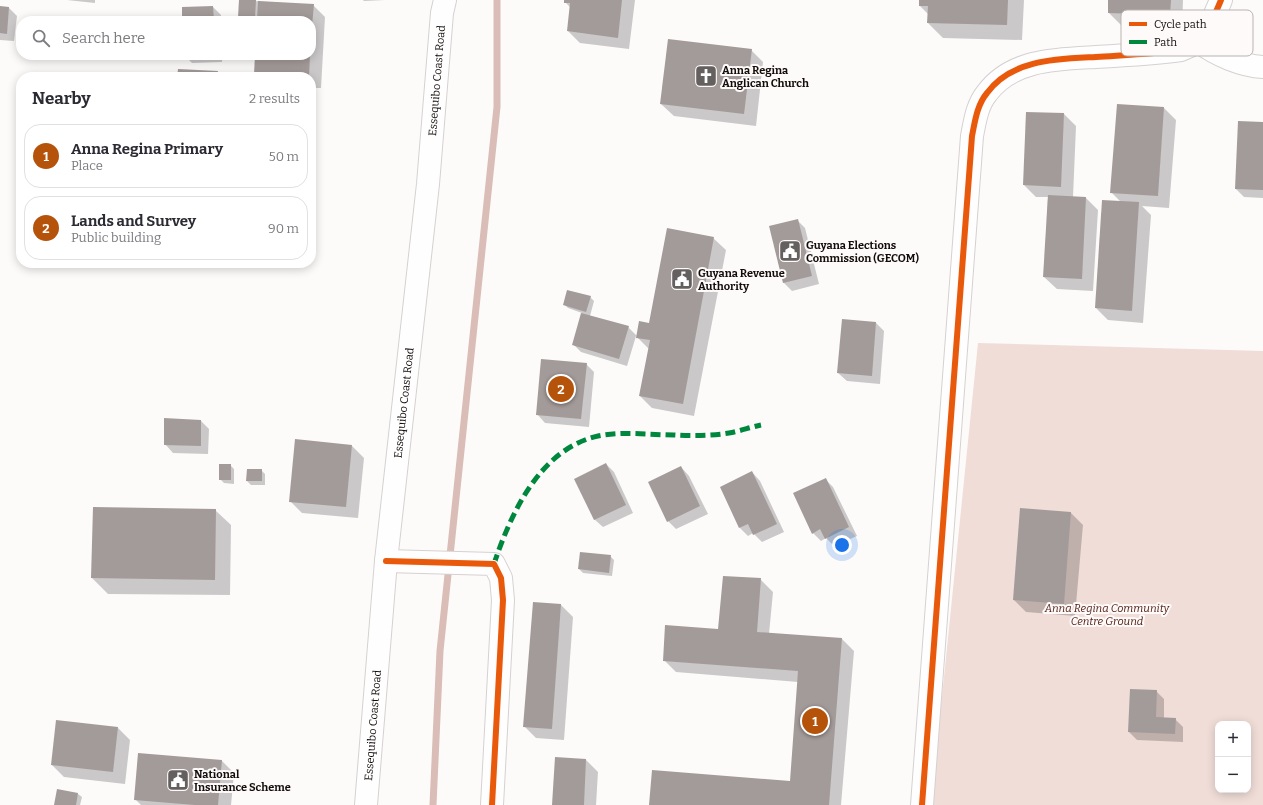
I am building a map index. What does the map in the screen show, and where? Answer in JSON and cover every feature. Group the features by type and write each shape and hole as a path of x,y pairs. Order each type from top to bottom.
{"street":[{"name":"Essequibo Coast Road","path":"366,805 386,561 427,192 442,13 445,0"},
{"path":"1217,10 1221,0"},
{"path":"922,805 972,136 977,113 987,93 1002,78 1024,66 1052,59 1121,54"},
{"path":"1224,56 1263,67"},
{"path":"386,561 494,564 501,578 503,600 492,805"}],"green space":[{"name":"Anna Regina Community Centre Ground","path":"978,343 1263,351 1263,805 931,805"}],"building":[{"path":"239,0 256,0 255,16 238,16"},
{"path":"564,0 622,0 618,38 567,31 570,3 564,3"},
{"path":"919,0 1008,0 1007,25 927,23 928,6 919,6"},
{"path":"1108,0 1171,0 1170,10 1121,10 1121,13 1108,13"},
{"path":"258,1 314,4 313,16 257,16"},
{"path":"0,6 9,7 7,34 0,33"},
{"path":"213,6 214,16 182,16 182,7"},
{"name":"Anna Regina Anglican Church","path":"668,39 752,49 744,114 660,104"},
{"path":"255,60 310,60 309,72 254,72"},
{"path":"178,69 218,71 218,72 178,72"},
{"path":"1117,104 1164,107 1158,196 1110,193"},
{"path":"1026,112 1064,113 1061,187 1023,185"},
{"path":"1238,121 1263,122 1263,190 1235,189"},
{"path":"1048,195 1086,197 1082,279 1043,277"},
{"path":"1102,200 1139,202 1132,311 1095,308"},
{"name":"Guyana Elections Commission (GECOM)","path":"798,219 812,276 783,283 769,226"},
{"name":"Guyana Revenue Authority","path":"667,228 714,237 683,404 639,396 650,340 636,338 639,321 649,323"},
{"path":"567,290 591,296 586,312 563,305"},
{"path":"581,313 629,326 619,359 572,345"},
{"path":"842,319 876,322 872,376 837,373"},
{"path":"541,359 587,363 581,419 536,415"},
{"path":"164,418 201,420 201,446 164,445"},
{"path":"295,439 352,445 346,507 289,502"},
{"path":"606,463 626,505 594,520 574,479"},
{"path":"219,464 231,464 231,480 219,480"},
{"path":"681,466 700,506 667,522 648,482"},
{"path":"247,469 262,469 262,481 246,481"},
{"path":"752,471 777,524 753,535 748,524 739,528 720,487"},
{"path":"826,478 849,527 825,539 820,529 812,534 793,493"},
{"path":"93,507 216,509 215,580 91,578"},
{"path":"1020,508 1071,512 1064,604 1013,600"},
{"path":"580,552 611,555 609,573 578,569"},
{"path":"723,576 761,578 757,632 842,638 829,805 649,805 652,770 790,781 798,671 663,661 665,625 718,629"},
{"path":"533,602 561,604 552,729 523,727"},
{"path":"1130,689 1157,690 1156,717 1176,718 1175,734 1128,732"},
{"path":"56,720 118,727 113,772 51,765"},
{"name":"National Insurance Scheme","path":"138,753 222,760 218,805 195,805 134,800"},
{"path":"555,757 586,759 584,805 552,805"},
{"path":"57,789 78,793 76,805 54,805"}],"waterway":[{"path":"433,805 440,651 497,107 497,0"}],"marked path":[{"path":"494,564 509,524 531,486 544,469 560,454 578,443 598,436 627,433 687,436 709,435 729,433 761,425"}],"cycle path":[{"path":"1217,10 1221,0"},
{"path":"922,805 972,136 975,119 987,93 997,82 1009,73 1022,67 1051,60 1121,55"},
{"path":"386,561 494,564 501,578 503,600 492,805"}],"place":[{"name":"Anna Regina Anglican Church","path":"706,76"},
{"name":"Guyana Elections Commission (GECOM)","path":"790,251"},
{"name":"Guyana Revenue Authority","path":"682,279"},
{"name":"Lands and Survey","path":"561,389"},
{"name":"Anna Regina Primary","path":"815,721"},
{"name":"National Insurance Scheme","path":"178,780"}]}
